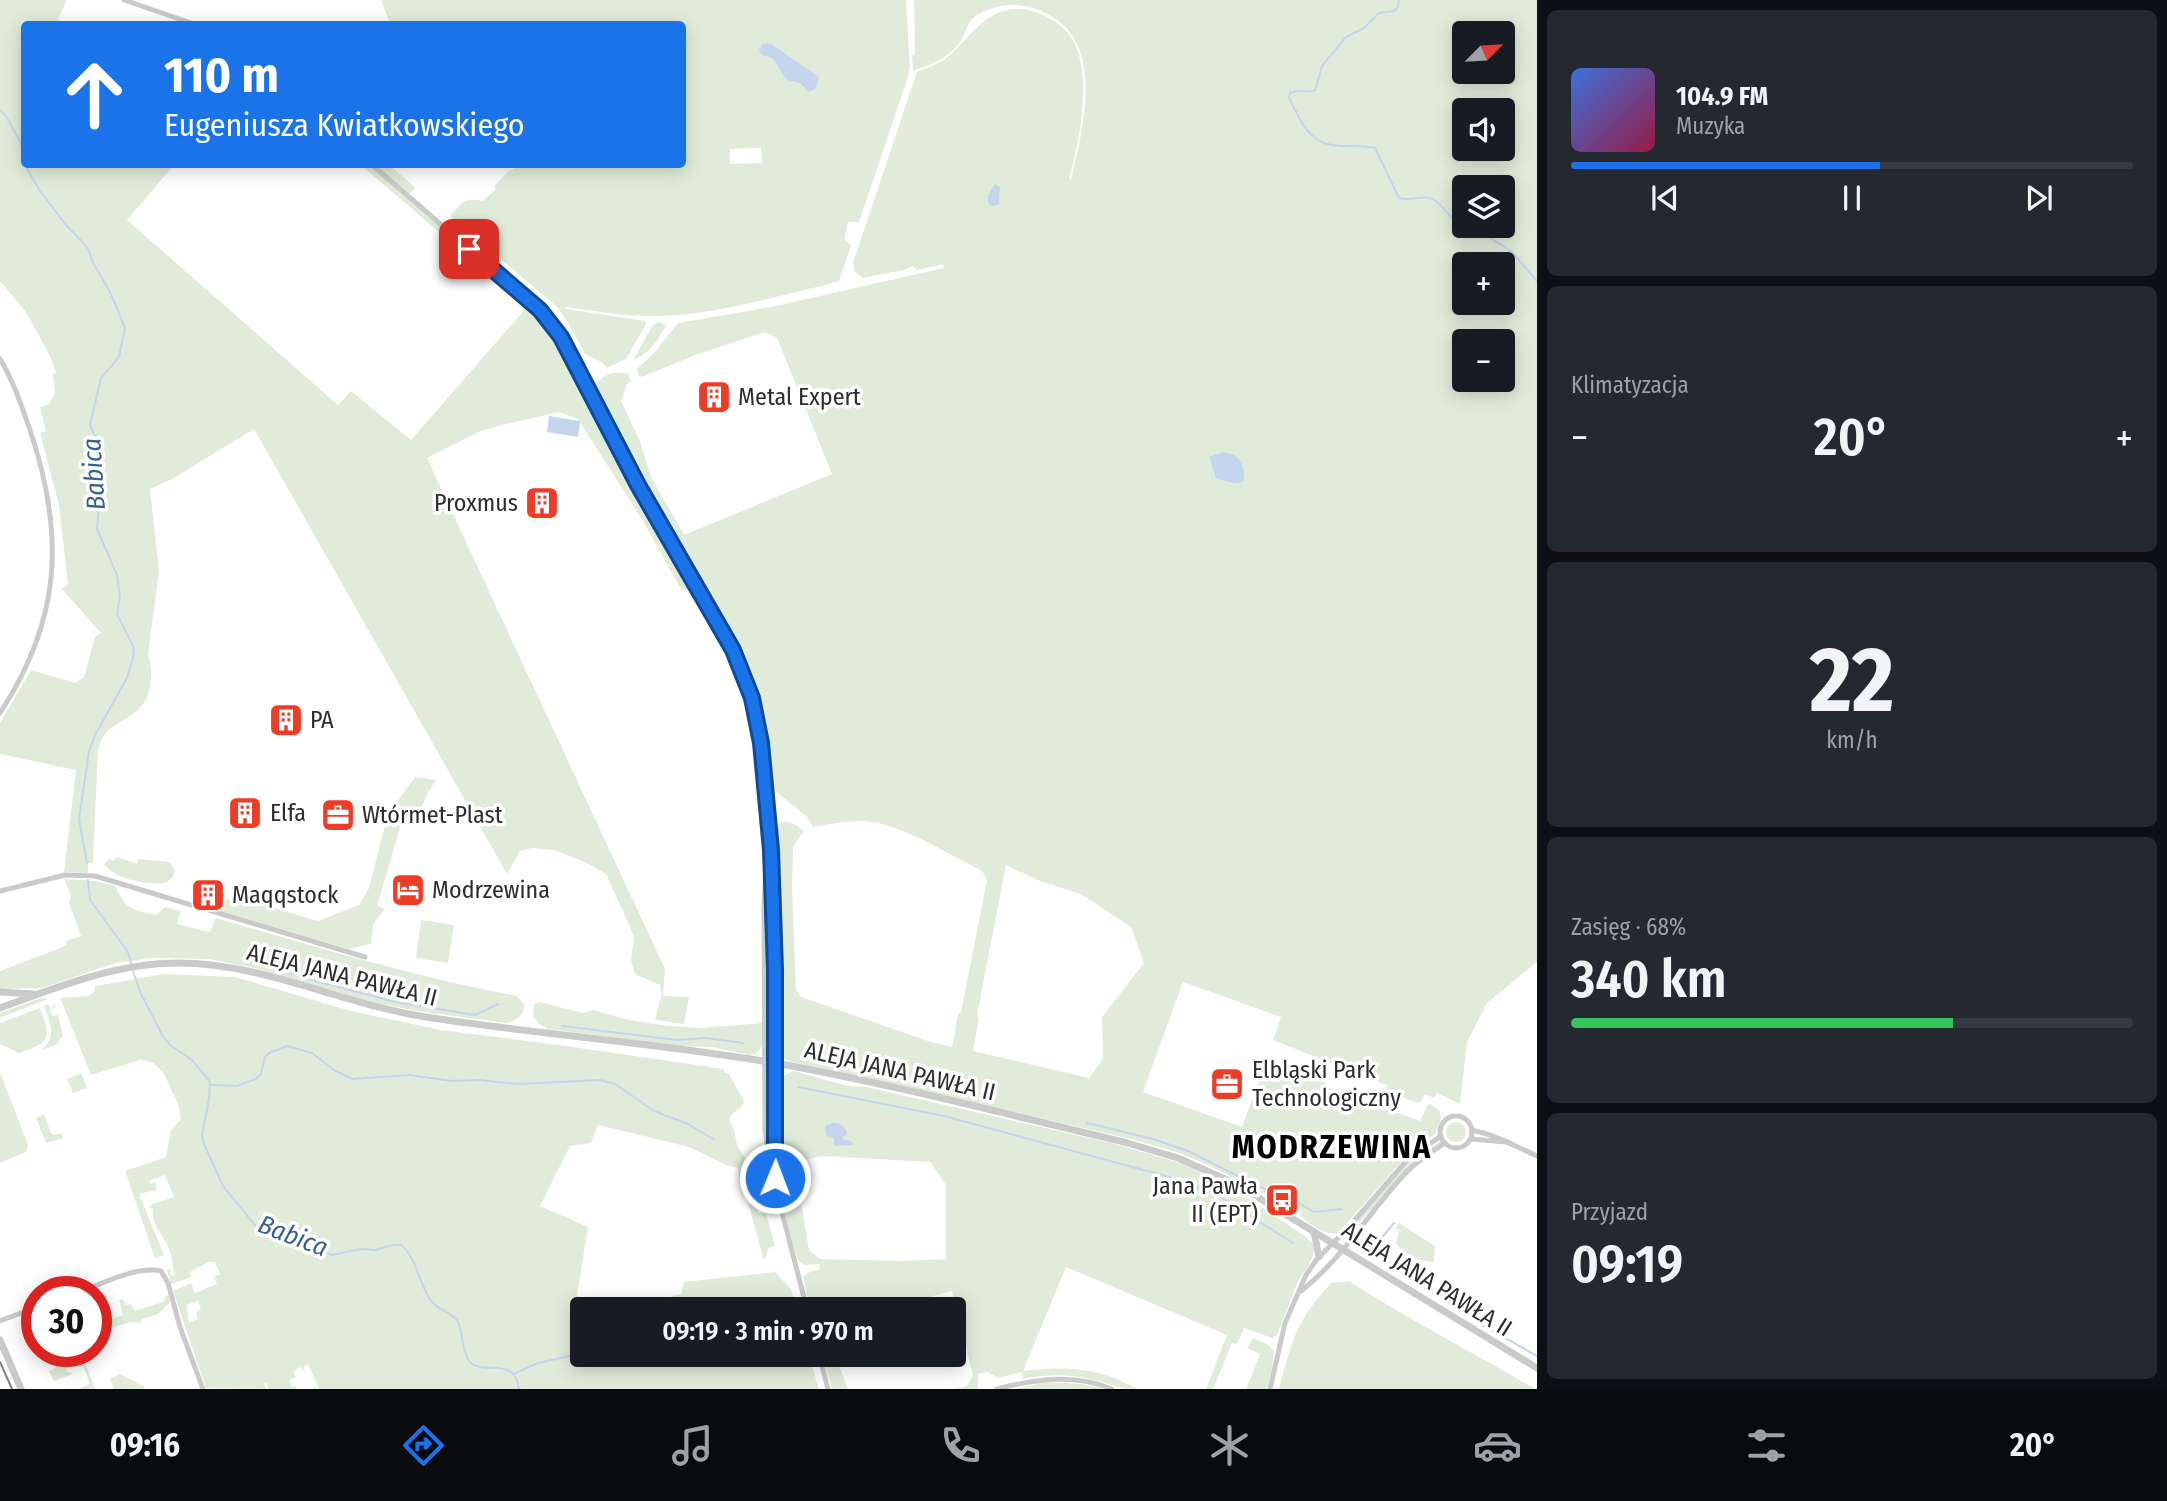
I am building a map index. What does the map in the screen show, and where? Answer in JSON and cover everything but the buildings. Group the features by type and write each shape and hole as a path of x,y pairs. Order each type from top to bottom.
{"street":[{"path":"124,0 185,21"},
{"path":"376,168 540,310 561,337 638,485 739,662 759,725 769,821 775,947 775,1178 782,1216 804,1297"},
{"path":"0,359 20,402 45,481 54,559 48,604 27,667 0,713"},
{"path":"769,821 766,831 764,905 765,1130 770,1166 775,1178"},
{"path":"0,891 49,878 95,876 365,957"},
{"name":"ALEJA JANA PAWŁA II","path":"0,1008 90,977 136,967 166,963 206,964 249,971 361,1003 424,1017 775,1063 1153,1149 1219,1175 1537,1368"},
{"name":"ALEJA JANA PAWŁA II","path":"0,992 37,994"},
{"path":"1471,1139 1472,1130 1466,1120 1455,1117 1445,1122 1440,1131 1445,1143 1459,1148 1471,1139 1506,1142"},
{"path":"1472,1130 1499,1136 1537,1156"},
{"path":"1270,1389 1285,1323 1306,1275 1319,1256 1347,1229 1408,1159 1441,1136"},
{"path":"1301,1291 1342,1249 1403,1176 1445,1143"},
{"path":"1314,1232 1319,1256"},
{"path":"112,1281 148,1270 161,1271 168,1283 180,1327 203,1389"},
{"path":"0,1321 21,1313"},
{"path":"0,1340 21,1389"},
{"path":"822,1367 828,1389"},
{"path":"997,1389 1034,1380 1055,1379 1088,1382 1112,1389"}],"green space":[{"path":"0,0 67,0 58,19 60,21 21,21 21,168 171,168 127,220 338,405 351,391 411,440 526,308 460,251 455,252 446,244 446,238 364,168 393,168 416,188 407,195 551,323 695,584 682,591 643,521 578,419 559,412 502,425 481,431 427,458 665,969 663,996 689,997 684,1024 655,1020 662,994 660,985 635,974 631,961 634,936 606,874 554,850 532,848 520,851 507,874 254,429 174,478 150,489 159,571 148,655 151,675 149,690 140,708 105,734 98,750 93,863 88,863 88,873 64,872 76,770 0,754 0,723 31,670 75,683 84,677 95,637 101,633 62,589 68,584 59,505 40,433 46,431 40,407 49,404 55,393 53,375 56,373 50,356 26,312 0,281"},
{"path":"381,0 906,0 910,68 859,222 848,222 844,239 851,246 839,281 737,306 673,315 630,315 565,307 645,321 646,324 626,359 607,368 585,354 556,306 450,216 464,202 483,201 509,171 516,168 686,168 686,21 389,21","holes":["761,148 762,163 730,164 730,149"]},
{"path":"914,0 1537,0 1537,962 1487,1003 1467,1042 1460,1104 1437,1093 1434,1098 1425,1094 1418,1103 1386,1091 1387,1085 1273,1040 1281,1017 1183,982 1143,1092 1242,1127 1266,1062 1280,1067 1281,1065 1325,1082 1324,1086 1420,1121 1430,1104 1439,1110 1441,1118 1435,1134 1403,1160 1338,1233 1318,1229 1282,1199 1262,1193 1177,1152 1131,1139 788,1061 778,1050 780,962 777,950 772,830 776,826 788,822 804,831 793,847 792,887 796,990 801,997 931,1042 952,1047 987,880 982,871 890,826 862,821 813,827 807,817 768,781 765,738 746,669 594,392 598,382 607,375 618,372 629,374 631,382 627,384 621,401 640,441 651,477 684,535 832,474 777,338 765,332 695,355 642,377 637,369 678,323 771,307 944,268 943,264 917,270 913,266 863,278 854,271 853,263 917,72 946,58 983,22 996,14 1016,9 1039,13 1064,29 1077,50 1082,67 1083,106 1069,178 1071,180 1081,135 1086,86 1083,62 1076,41 1062,24 1033,8 1002,6 975,16 957,46 934,63 913,71 912,55 915,54","holes":["1222,452 1231,484 1214,474 1209,457","1006,865 1040,881 1081,894 1131,927 1144,963 1102,1017 1103,1059 1089,1078 973,1051 979,1019 977,1015"]},
{"path":"658,322 666,325 657,341 644,354 633,360 653,325"},
{"path":"415,777 436,780 421,811 403,818 377,906 385,909 373,924 371,944 349,949 216,910 218,905 228,899 245,899 318,921 359,905 369,888 388,814"},
{"path":"768,832 773,949 773,1046 771,1054 768,1055"},
{"path":"117,857 137,864 139,859 170,862 175,870 166,883 132,880 116,874 104,864"},
{"path":"64,879 97,881 115,886 126,904 141,911 156,915 165,907 181,911 177,924 210,932 216,918 403,971 517,996 524,1004 523,1011 517,1019 507,1023 417,1011 372,1002 255,968 209,959 152,958 116,963 42,988 0,989 0,971 63,947 67,944 66,941 81,936"},
{"path":"421,920 454,925 448,963 416,958"},
{"path":"164,974 235,977 351,1011 441,1030 724,1069 744,1101 730,1116 729,1122 732,1124 739,1149 758,1179 755,1200 758,1213 766,1213 775,1246 768,1249 765,1259 763,1258 746,1194 742,1193 738,1168 689,1147 598,1125 591,1143 570,1146 540,1206 588,1227 577,1296 579,1297 570,1297 570,1367 813,1367 819,1389 319,1389 308,1364 304,1366 305,1373 301,1367 293,1371 296,1377 289,1380 292,1387 297,1389 269,1389 266,1382 266,1389 206,1388 173,1291 191,1283 195,1293 217,1284 214,1277 220,1274 215,1262 209,1262 190,1272 191,1277 171,1284 167,1270 170,1268 171,1276 175,1275 171,1255 156,1226 153,1209 149,1208 152,1204 174,1197 165,1175 149,1181 151,1184 155,1182 157,1190 139,1194 164,1255 155,1258 125,1171 166,1157 171,1131 181,1119 178,1104 163,1072 152,1062 140,1060 91,1075 60,998 88,996 94,992 95,986","holes":["198,1301 201,1310 196,1312 198,1319 189,1322 186,1305"]},
{"path":"41,998 48,999 0,1018 0,1013"},
{"path":"53,1001 56,1007 50,1010 52,1016 58,1015 63,1035 56,1045 41,1050 51,1035 44,1006 48,1004 51,1008 54,1006"},
{"path":"539,1002 583,1013 593,1010 629,1020 669,1026 700,1028 763,1023 762,1046 756,1054 749,1055 712,1047 679,1046 548,1029 539,1024 533,1016 534,1004"},
{"path":"40,1008 47,1033 42,1042 19,1053 0,1044 0,1023"},
{"path":"769,1067 772,1143 776,1170 772,1170 768,1122"},
{"path":"794,1071 848,1086 866,1087 1111,1143 1180,1163 1230,1186 1305,1236 1313,1244 1314,1252 1299,1279 1277,1335 1272,1338 1244,1328 1237,1344 1232,1343 1213,1389 1206,1389 1227,1335 1066,1267 1023,1371 1067,1369 1095,1372 1137,1389 1077,1377 1023,1379 1022,1372 998,1378 988,1372 978,1374 978,1389 954,1389 967,1386 973,1375 966,1347 966,1297 954,1297 952,1291 930,1297 807,1297 803,1277 811,1271 819,1270 820,1264 804,1265 798,1260 786,1216 779,1151 779,1083 782,1076","holes":["822,1156 930,1162 946,1185 946,1259 820,1259 809,1250 799,1191 799,1161"]},
{"path":"0,1072 28,1145 26,1152 0,1163"},
{"path":"81,1073 87,1088 73,1093 67,1079"},
{"path":"44,1114 51,1133 61,1133 63,1138 46,1143 36,1118"},
{"path":"1456,1122 1463,1125 1466,1132 1463,1139 1456,1142 1449,1139 1446,1132 1449,1125"},
{"path":"1440,1141 1441,1143 1409,1167 1343,1241 1405,1165"},
{"path":"1399,1223 1435,1246 1434,1262 1413,1257 1400,1248 1396,1243 1399,1230 1396,1228"},
{"path":"775,1272 791,1289 793,1297 670,1297 681,1294 684,1282"},
{"path":"1349,1281 1535,1389 1279,1389 1292,1344 1310,1309 1331,1283"},
{"path":"169,1295 170,1302 158,1314 142,1319 140,1323 130,1322 112,1328 112,1319 123,1315 119,1300 123,1299 126,1305 131,1304 135,1311 165,1301 164,1297"},
{"path":"1253,1338 1267,1344 1274,1351 1267,1389 1246,1389 1260,1354 1247,1348"},
{"path":"69,1367 66,1368 67,1372 72,1374 54,1381 49,1371"},
{"path":"84,1367 87,1367 95,1389 78,1389 90,1384"},
{"path":"826,1367 840,1367 848,1389 832,1389"},
{"path":"120,1374 145,1387 144,1389 114,1389 110,1379"},
{"path":"1044,1382 1082,1384 1103,1389 1017,1389"}],"water":[{"path":"770,43 818,76 815,89 809,92 800,83 787,80 775,61 762,55 759,50 762,44"},
{"path":"995,184 1000,187 999,204 992,206 988,203 988,195"},
{"path":"549,416 580,421 578,437 547,432"},
{"path":"1222,452 1240,460 1244,481 1234,483 1216,479 1209,457"},
{"path":"832,1123 843,1127 847,1134 843,1139 854,1145 834,1146 834,1138 826,1135 825,1126"}],"waterway":[{"path":"1399,0 1394,11 1379,13 1364,28 1346,37 1322,66 1315,90 1290,93 1289,98 1303,124 1314,137 1331,145 1375,148 1399,198 1433,199 1452,216"},
{"name":"Babica","path":"0,110 21,143"},
{"name":"Babica","path":"27,168 66,225 88,248 125,328 119,357 101,378 90,425 97,440 100,492 97,529 117,575 120,596 117,614 133,646 134,654 127,678 89,751 79,819 87,863"},
{"path":"1490,238 1511,251 1537,281"},
{"name":"Babica","path":"88,880 90,900 128,952 132,966"},
{"path":"246,961 296,975"},
{"name":"Babica","path":"133,971 141,994 163,1036 170,1045 192,1060 210,1082 202,1135 204,1144 223,1186 255,1225 287,1233 332,1255 401,1245 411,1258 432,1302 458,1322 468,1359 473,1365 511,1372 519,1389"},
{"path":"308,979 395,1002 475,1015 498,1004"},
{"path":"562,1026 677,1040 706,1038 743,1043"},
{"path":"210,1085 237,1086 256,1079 261,1074 265,1057 287,1046 312,1053 334,1070 352,1079 409,1075 452,1081 478,1080 517,1084 600,1080 615,1084 654,1111 688,1124 713,1139"},
{"path":"798,1087 944,1116 1173,1178 1219,1196 1293,1243"},
{"path":"1087,1123 1153,1139 1188,1151 1260,1187 1285,1195 1314,1212 1342,1209"},
{"path":"1394,1223 1375,1246 1380,1257 1472,1319 1537,1356"},
{"path":"514,1374 538,1363 570,1356"}],"tram line":[{"path":"0,1362 12,1389"}],"place":[{"name":"Metal Expert","path":"714,397"},
{"name":"Proxmus","path":"542,503"},
{"name":"PA","path":"286,720"},
{"name":"Elfa","path":"245,813"},
{"name":"Wtórmet-Plast","path":"338,815"},
{"name":"Modrzewina","path":"408,890"},
{"name":"Maqqstock","path":"208,895"},
{"name":"Elbląski Park Technologiczny","path":"1227,1084"},
{"name":"Jana Pawła II (EPT)","path":"1282,1200"}],"district":[{"name":"MODRZEWINA","path":"1332,1147"}],"route":[{"path":"469,249 540,310 561,337 638,485 733,650 752,698 759,725 771,850 776,1039 775,1178"}]}
